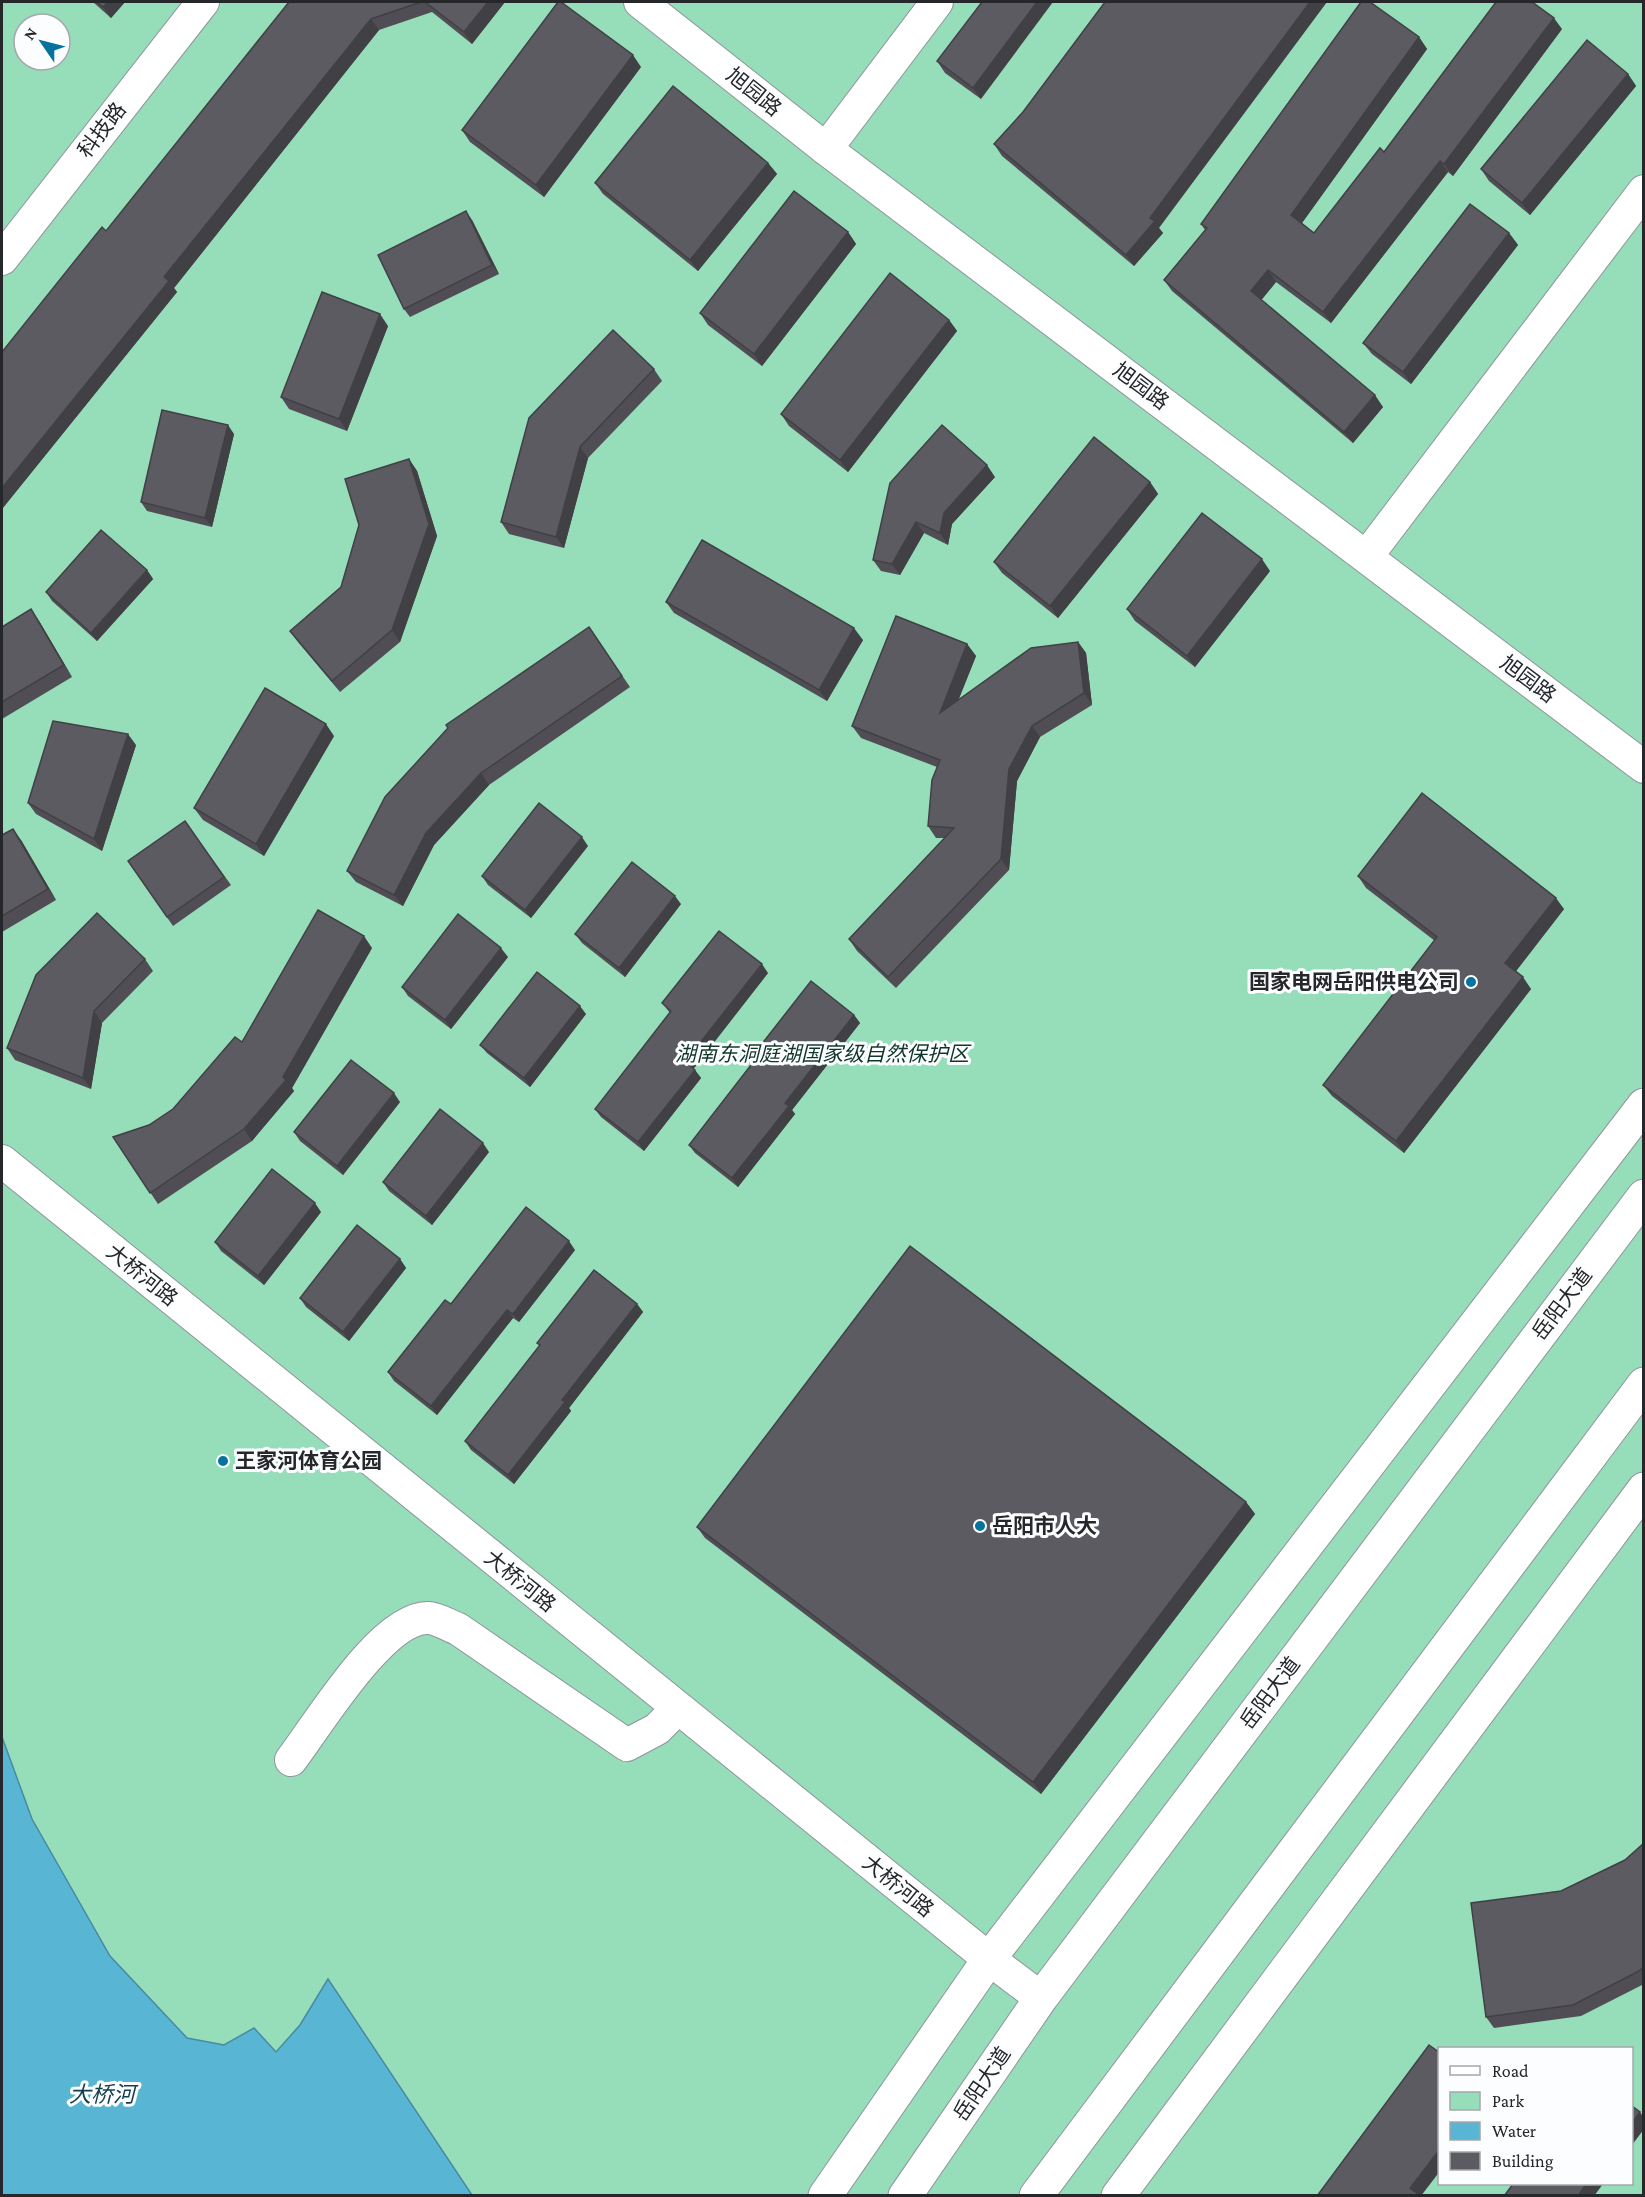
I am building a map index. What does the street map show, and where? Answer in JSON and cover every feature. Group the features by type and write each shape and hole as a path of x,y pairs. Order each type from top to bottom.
{"main road":[{"path":"825,2196 989,1959 1644,1105"},
{"name":"岳阳大道","path":"905,2196 1041,1998 1644,1196"},
{"path":"1036,2196 1644,1384"},
{"path":"1118,2196 1644,1489"}],"street":[{"name":"科技路","path":"2,259 203,2"},
{"name":"旭园路","path":"640,2 826,149 1367,556 1644,768"},
{"path":"826,149 937,2"},
{"path":"1367,556 1644,191"},
{"name":"大桥河路","path":"2,1161 989,1959 1041,1998"},
{"path":"291,1760 371,1652 397,1628 428,1618 458,1629 627,1745 657,1729 678,1708"}],"green space":[{"name":"湖南东洞庭湖国家级自然保护区","path":"2,2 1643,2 1643,2195 2,2195"}],"water":[{"name":"大桥河","path":"2,1737 32,1819 110,1956 187,2038 224,2045 254,2028 276,2052 300,2025 328,1979 472,2195 2,2195"}],"building":[{"path":"97,2 108,2 103,7"},
{"path":"289,2 421,2 371,19 164,277 169,281 2,488 2,352 102,227 106,231"},
{"path":"425,2 488,2 464,32"},
{"path":"558,2 633,55 536,185 462,130"},
{"path":"982,2 1037,2 973,88 937,61"},
{"path":"1105,2 1310,2 1150,218 1155,221 1126,255 994,144 1023,112"},
{"path":"1361,2 1370,2 1419,37 1291,215 1314,233 1380,148 1384,152 1496,2 1532,2 1554,18 1444,164 1440,161 1323,312 1268,270 1251,291 1375,395 1344,432 1164,280 1207,228 1201,224"},
{"path":"1587,40 1628,74 1522,203 1481,169"},
{"path":"673,86 768,163 690,260 595,183"},
{"path":"794,191 848,232 754,354 700,313"},
{"path":"1470,204 1509,233 1403,372 1363,343"},
{"path":"466,211 492,265 404,309 378,255"},
{"path":"890,273 949,320 840,460 781,414"},
{"path":"322,292 380,314 339,419 281,397"},
{"path":"613,330 654,369 580,447 556,537 501,522 529,418"},
{"path":"162,410 228,425 205,518 141,502"},
{"path":"942,425 987,465 944,513 940,533 916,522 892,564 873,560 890,483"},
{"path":"1094,437 1150,482 1050,606 994,562"},
{"path":"409,459 429,524 392,630 332,681 290,631 341,587 359,525 345,479"},
{"path":"1202,513 1262,559 1187,656 1127,609"},
{"path":"101,530 147,570 91,633 46,592"},
{"path":"702,540 854,628 819,690 666,602"},
{"path":"31,609 64,665 2,702 2,627"},
{"path":"896,616 967,644 940,713 1031,648 1078,642 1084,693 1032,726 1009,769 1001,859 888,977 849,939 954,828 928,826 932,780 940,760 852,726"},
{"path":"589,627 622,676 481,773 426,833 394,895 347,871 385,797 448,728 446,725"},
{"path":"265,688 326,724 256,844 194,808"},
{"path":"53,721 128,734 94,839 28,803"},
{"name":"国家电网岳阳供电公司","path":"1422,793 1556,898 1505,963 1523,977 1396,1141 1323,1085 1437,937 1358,876"},
{"path":"539,803 582,837 525,910 482,876"},
{"path":"185,821 224,877 167,917 128,861"},
{"path":"13,829 48,889 2,916 2,835"},
{"path":"632,862 675,896 619,968 575,934"},
{"path":"318,910 364,936 283,1077 286,1080 244,1129 150,1193 113,1137 149,1125 173,1109 235,1037 242,1042"},
{"path":"97,913 145,959 94,1011 83,1078 7,1048 36,975"},
{"path":"458,914 501,948 445,1020 402,987"},
{"path":"719,931 762,964 685,1062 695,1070 638,1142 595,1109 671,1011 662,1003"},
{"path":"537,972 580,1006 524,1078 480,1045"},
{"path":"811,981 854,1015 785,1103 789,1106 732,1178 689,1145 758,1056 754,1054"},
{"path":"351,1060 394,1093 337,1166 294,1132"},
{"path":"440,1109 483,1143 426,1216 383,1182"},
{"path":"272,1169 315,1203 258,1276 215,1242"},
{"path":"526,1207 569,1241 513,1314 507,1310 431,1406 388,1372 445,1300 451,1304"},
{"path":"357,1225 400,1259 343,1332 300,1298"},
{"name":"岳阳市人大","path":"910,1246 1246,1502 1033,1782 697,1527"},
{"path":"594,1270 637,1304 562,1400 565,1402 508,1475 465,1441 540,1345 537,1343"},
{"path":"1644,1843 1644,1967 1573,2005 1486,2017 1471,1903 1561,1891 1625,1860"},
{"path":"1429,2045 1438,2052 1438,2152 1410,2188 1421,2196 1317,2196"},
{"path":"1633,2107 1640,2112 1633,2122"},
{"path":"1512,2185 1585,2185 1578,2196 1504,2196"}],"place":[{"name":"国家电网岳阳供电公司","path":"1471,982"},
{"name":"王家河体育公园","path":"223,1461"},
{"name":"岳阳市人大","path":"980,1526"}]}
